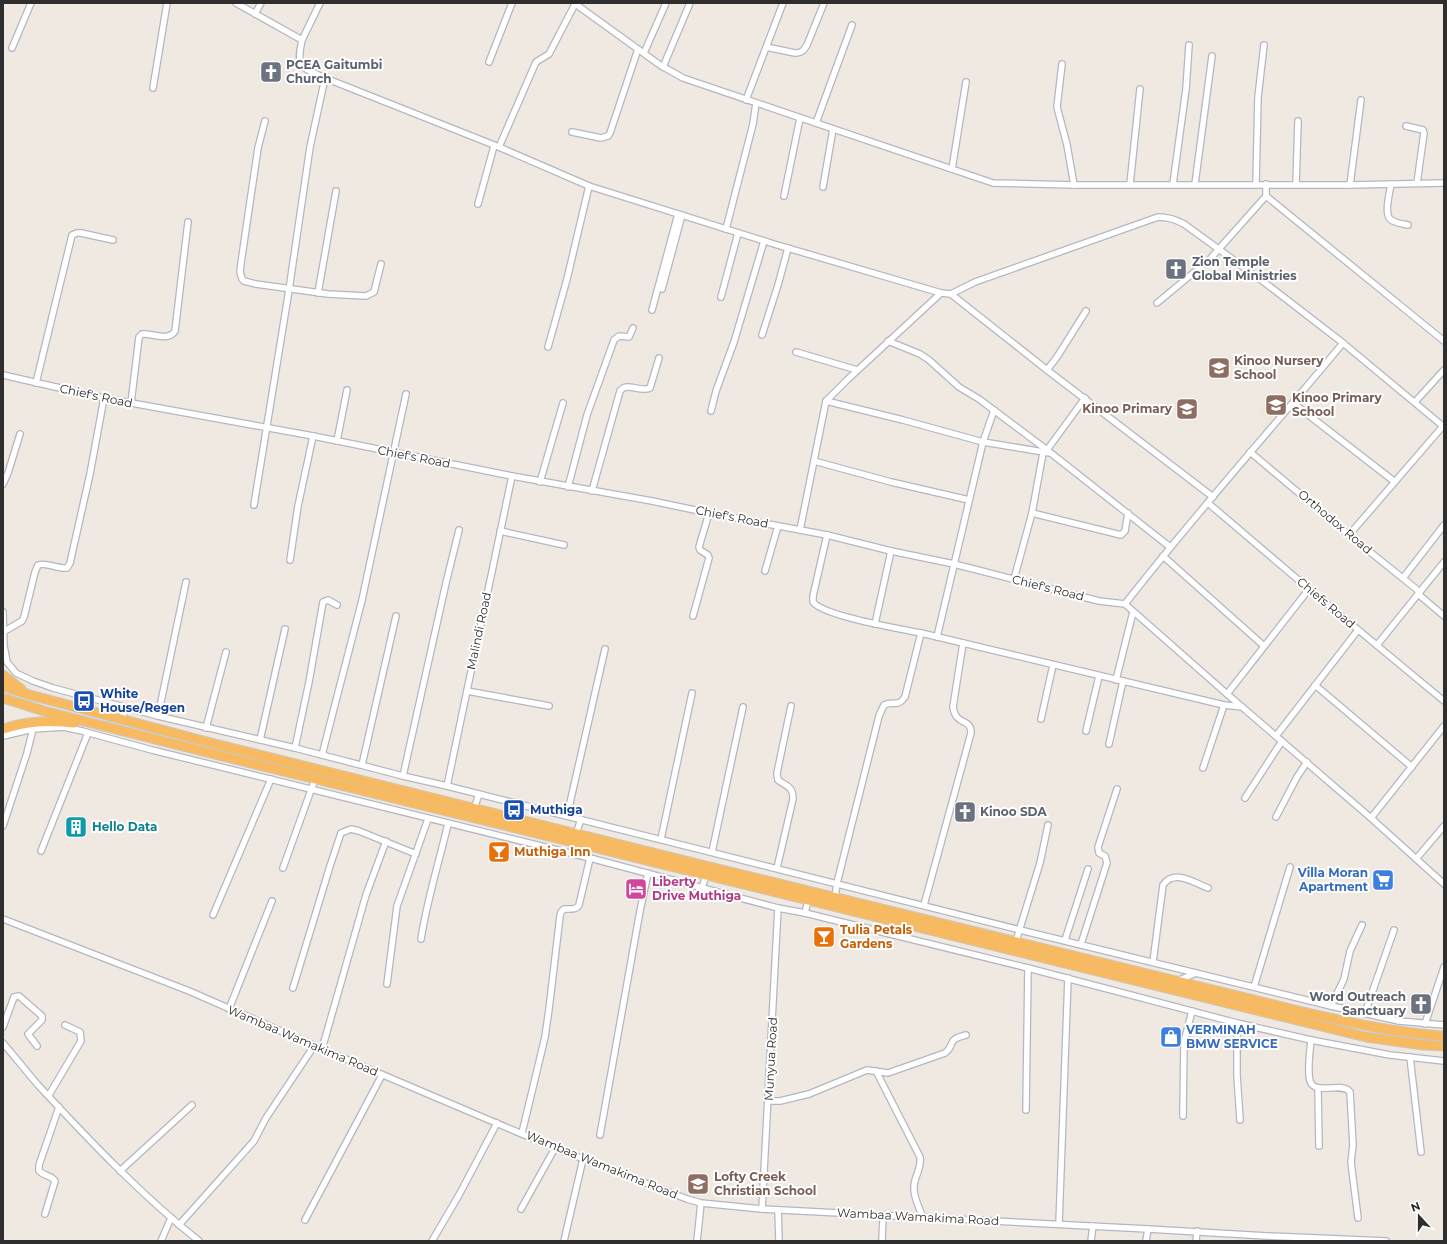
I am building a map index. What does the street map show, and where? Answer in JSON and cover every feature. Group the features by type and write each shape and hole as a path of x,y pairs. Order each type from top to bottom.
{"highway":[{"path":"3,675 9,681 30,695"},
{"path":"3,686 30,695 706,875 1366,1037 1423,1045 1444,1046"},
{"path":"3,698 44,711 315,779 576,834 1299,1011 1366,1026 1424,1035 1444,1036"},
{"path":"3,729 38,721 64,722 131,732"}],"street":[{"path":"12,48 31,3"},
{"path":"153,88 167,3"},
{"path":"236,3 302,40"},
{"path":"255,14 261,3"},
{"path":"320,3 302,40 299,58 300,64 303,67 325,78 497,146 589,186 764,241 941,293 950,294 1213,497"},
{"path":"489,62 512,3"},
{"path":"478,204 497,146 536,62 549,54 575,3 638,49 683,78 993,183 1074,185 1350,185 1444,183"},
{"path":"644,53 666,3"},
{"path":"663,66 690,3"},
{"path":"746,100 783,3"},
{"path":"766,47 795,53 800,53 804,50 808,45 824,3"},
{"path":"816,123 852,25"},
{"path":"1256,184 1258,97 1264,45"},
{"path":"1173,184 1186,89 1189,46"},
{"path":"572,132 601,138 608,136 638,49"},
{"path":"1195,184 1212,56"},
{"path":"1062,64 1057,107 1065,136 1074,185"},
{"path":"254,505 289,290 310,147 325,78"},
{"path":"952,170 966,82"},
{"path":"1130,184 1140,89"},
{"path":"1350,185 1361,100"},
{"path":"726,229 753,124 756,103"},
{"path":"784,196 800,118"},
{"path":"265,121 258,148 241,263 240,276 244,281 289,290 366,296 374,292 381,264"},
{"path":"1296,184 1298,121"},
{"path":"1406,126 1421,129 1424,133 1417,183"},
{"path":"823,187 833,129"},
{"path":"1157,303 1219,250 1266,196 1266,184"},
{"path":"1391,184 1387,209 1388,215 1393,221 1408,225"},
{"path":"548,347 567,279 589,186"},
{"path":"318,293 336,191"},
{"path":"1266,196 1444,341"},
{"path":"662,289 680,214"},
{"path":"652,310 680,214"},
{"path":"950,294 975,282 1158,217 1175,219 1219,250 1342,343 1444,427 1349,535"},
{"path":"131,403 139,337 142,334 147,333 169,336 173,334 175,330 188,222"},
{"path":"36,383 72,235 81,233 113,240"},
{"path":"721,297 738,233"},
{"path":"711,411 716,391 734,342 764,241"},
{"path":"762,335 788,248"},
{"path":"800,530 826,401 857,370 941,293"},
{"path":"1047,370 1086,311"},
{"path":"568,487 587,415 614,340 619,336 629,337 633,328"},
{"path":"888,341 920,354 929,360 959,387 980,399 1170,547"},
{"path":"1342,343 1293,403 1162,556 1125,604 1371,818 1444,884"},
{"path":"796,352 857,370"},
{"path":"592,491 620,391 624,387 628,386 642,390 650,388 659,358"},
{"path":"1415,402 1444,370"},
{"name":"Chief's Road","path":"3,375 104,398 313,436 540,482 652,501 827,535 891,551 954,564 1099,601 1125,604"},
{"path":"337,441 346,390"},
{"path":"322,755 362,600 406,394"},
{"path":"4,632 22,621 38,565 44,564 67,568 70,562 90,474 104,398"},
{"path":"1014,579 1047,452 1085,398"},
{"path":"826,401 983,442 1047,452"},
{"path":"540,482 563,403"},
{"path":"1293,403 1395,482"},
{"path":"937,637 983,442 994,410"},
{"path":"3,484 20,434"},
{"path":"290,560 298,506 313,436"},
{"name":"Orthodox Road","path":"1250,452 1403,578 1444,616"},
{"path":"814,461 892,482 969,500"},
{"name":"Malindi Road","path":"447,786 512,476"},
{"name":"Chiefs Road","path":"1208,503 1444,701"},
{"path":"693,616 709,558 708,555 700,550 699,547 709,513"},
{"path":"1032,513 1121,535 1125,531 1128,513"},
{"path":"765,571 778,526"},
{"path":"1403,578 1444,526"},
{"path":"403,776 446,583 460,530"},
{"path":"500,531 564,545"},
{"path":"827,535 813,596 813,602 815,605 835,614 1123,682 1224,705 1242,707"},
{"path":"875,624 891,551"},
{"path":"1162,556 1264,646"},
{"path":"1377,645 1444,562"},
{"path":"158,716 186,582"},
{"path":"1227,694 1309,589"},
{"path":"295,748 309,682 323,602 328,600 337,605"},
{"path":"3,612 5,657 9,666 16,673 33,681 158,716 295,748 1020,930 1331,1006 1399,1021 1444,1025"},
{"path":"1116,680 1133,612"},
{"path":"362,766 396,616"},
{"path":"260,740 285,629"},
{"path":"1276,736 1358,630"},
{"path":"836,898 837,883 882,708 884,704 897,704 901,702 905,696 920,633"},
{"path":"924,905 971,733 971,728 968,724 958,719 954,714 963,644"},
{"path":"567,816 605,649"},
{"path":"206,728 226,652"},
{"path":"1041,719 1053,665"},
{"path":"1086,731 1099,676"},
{"path":"1109,744 1123,682"},
{"path":"1315,686 1412,767"},
{"path":"467,691 549,706"},
{"path":"661,840 692,693"},
{"path":"78,707 82,695"},
{"path":"1204,768 1224,705"},
{"path":"776,868 793,799 792,790 788,785 778,780 777,773 792,706"},
{"path":"122,719 126,707"},
{"path":"712,852 743,707"},
{"path":"1371,818 1444,726"},
{"path":"3,736 33,729 64,727 471,830 590,858 778,908 843,922 1068,978 1237,1023 1366,1051 1410,1058 1444,1061"},
{"path":"3,826 27,753 33,729"},
{"path":"41,851 88,733"},
{"path":"1244,798 1282,741"},
{"path":"195,760 199,750"},
{"path":"1276,817 1293,784 1307,762"},
{"path":"213,915 271,779"},
{"path":"283,868 315,779"},
{"path":"1081,944 1107,863 1105,856 1099,853 1098,847 1117,790"},
{"path":"471,830 479,794"},
{"path":"388,984 397,906 428,819"},
{"path":"576,834 581,819"},
{"path":"421,939 428,901 448,824"},
{"path":"1016,941 1040,863 1048,825"},
{"path":"1416,859 1444,826"},
{"path":"293,988 341,833 351,830 359,830 416,854"},
{"path":"322,1049 366,895 386,841"},
{"path":"522,1133 548,1016 560,916 564,909 578,908 580,905 590,858"},
{"path":"1254,987 1290,867"},
{"path":"1065,940 1088,869"},
{"path":"600,1135 648,873"},
{"path":"702,888 706,875"},
{"path":"1153,962 1163,885 1166,880 1171,877 1178,876 1208,888"},
{"path":"805,913 808,900"},
{"path":"229,1009 272,901"},
{"name":"Munyua Road","path":"762,1210 769,1101 778,908"},
{"path":"843,922 846,909"},
{"name":"Wambaa Wamakima Road","path":"3,919 176,986 555,1148 701,1203 762,1210 1197,1231 1276,1239 1386,1241"},
{"path":"1331,1006 1344,979 1350,951 1362,925"},
{"path":"1365,1013 1394,930"},
{"path":"1425,1024 1444,967"},
{"path":"1026,1110 1028,968"},
{"path":"1176,981 1197,973"},
{"path":"1060,1224 1068,978"},
{"path":"3,1027 14,997 19,996 42,1016 42,1020 28,1034 37,1046"},
{"path":"1183,1116 1184,1042 1192,1011"},
{"path":"1237,1023 1240,1120"},
{"path":"49,1095 81,1041 80,1032 65,1025"},
{"path":"769,1101 789,1099 809,1094 867,1070 888,1073 939,1056 948,1051 952,1040 956,1037 966,1035"},
{"path":"1311,1040 1309,1062 1310,1081 1312,1085 1318,1088 1343,1087 1350,1092 1353,1136 1351,1162 1358,1218"},
{"path":"3,1043 59,1107 120,1171 171,1218 199,1241"},
{"path":"179,1225 254,1141 266,1118 314,1046"},
{"path":"1410,1058 1421,1152"},
{"path":"876,1071 920,1157 920,1168 914,1186 914,1191 923,1218"},
{"path":"305,1220 382,1075"},
{"path":"1318,1088 1319,1146"},
{"path":"120,1171 192,1105"},
{"path":"44,1214 56,1181 53,1178 42,1174 39,1165 59,1107"},
{"path":"432,1241 459,1195 497,1123"},
{"path":"521,1209 555,1148"},
{"path":"564,1241 583,1159"},
{"path":"697,1241 701,1203"},
{"path":"778,1210 779,1241"},
{"path":"882,1241 883,1216"},
{"path":"161,1241 171,1218"},
{"path":"1091,1241 1093,1226"},
{"path":"1146,1241 1148,1229"},
{"path":"1196,1241 1197,1231"}],"shaded area":[{"name":"Kinoo Primary School","path":"1280,393 1288,399 1271,420 1260,412 1266,404 1269,407"}],"place":[{"name":"PCEA Gaitumbi Church","path":"271,72"},
{"name":"Zion Temple Global Ministries","path":"1176,269"},
{"name":"Kinoo Nursery School","path":"1219,368"},
{"name":"Kinoo Primary School","path":"1276,405"},
{"name":"Kinoo Primary","path":"1187,409"},
{"name":"White House/Regen","path":"84,701"},
{"name":"Muthiga","path":"514,810"},
{"name":"Kinoo SDA","path":"965,812"},
{"name":"Hello Data","path":"76,827"},
{"name":"Muthiga Inn","path":"499,852"},
{"name":"Villa Moran Apartment","path":"1383,880"},
{"name":"Liberty Drive Muthiga","path":"636,889"},
{"name":"Tulia Petals Gardens","path":"824,937"},
{"name":"Word Outreach Sanctuary","path":"1421,1004"},
{"name":"VERMINAH BMW SERVICE","path":"1171,1037"},
{"name":"Lofty Creek Christian School","path":"698,1184"}]}
